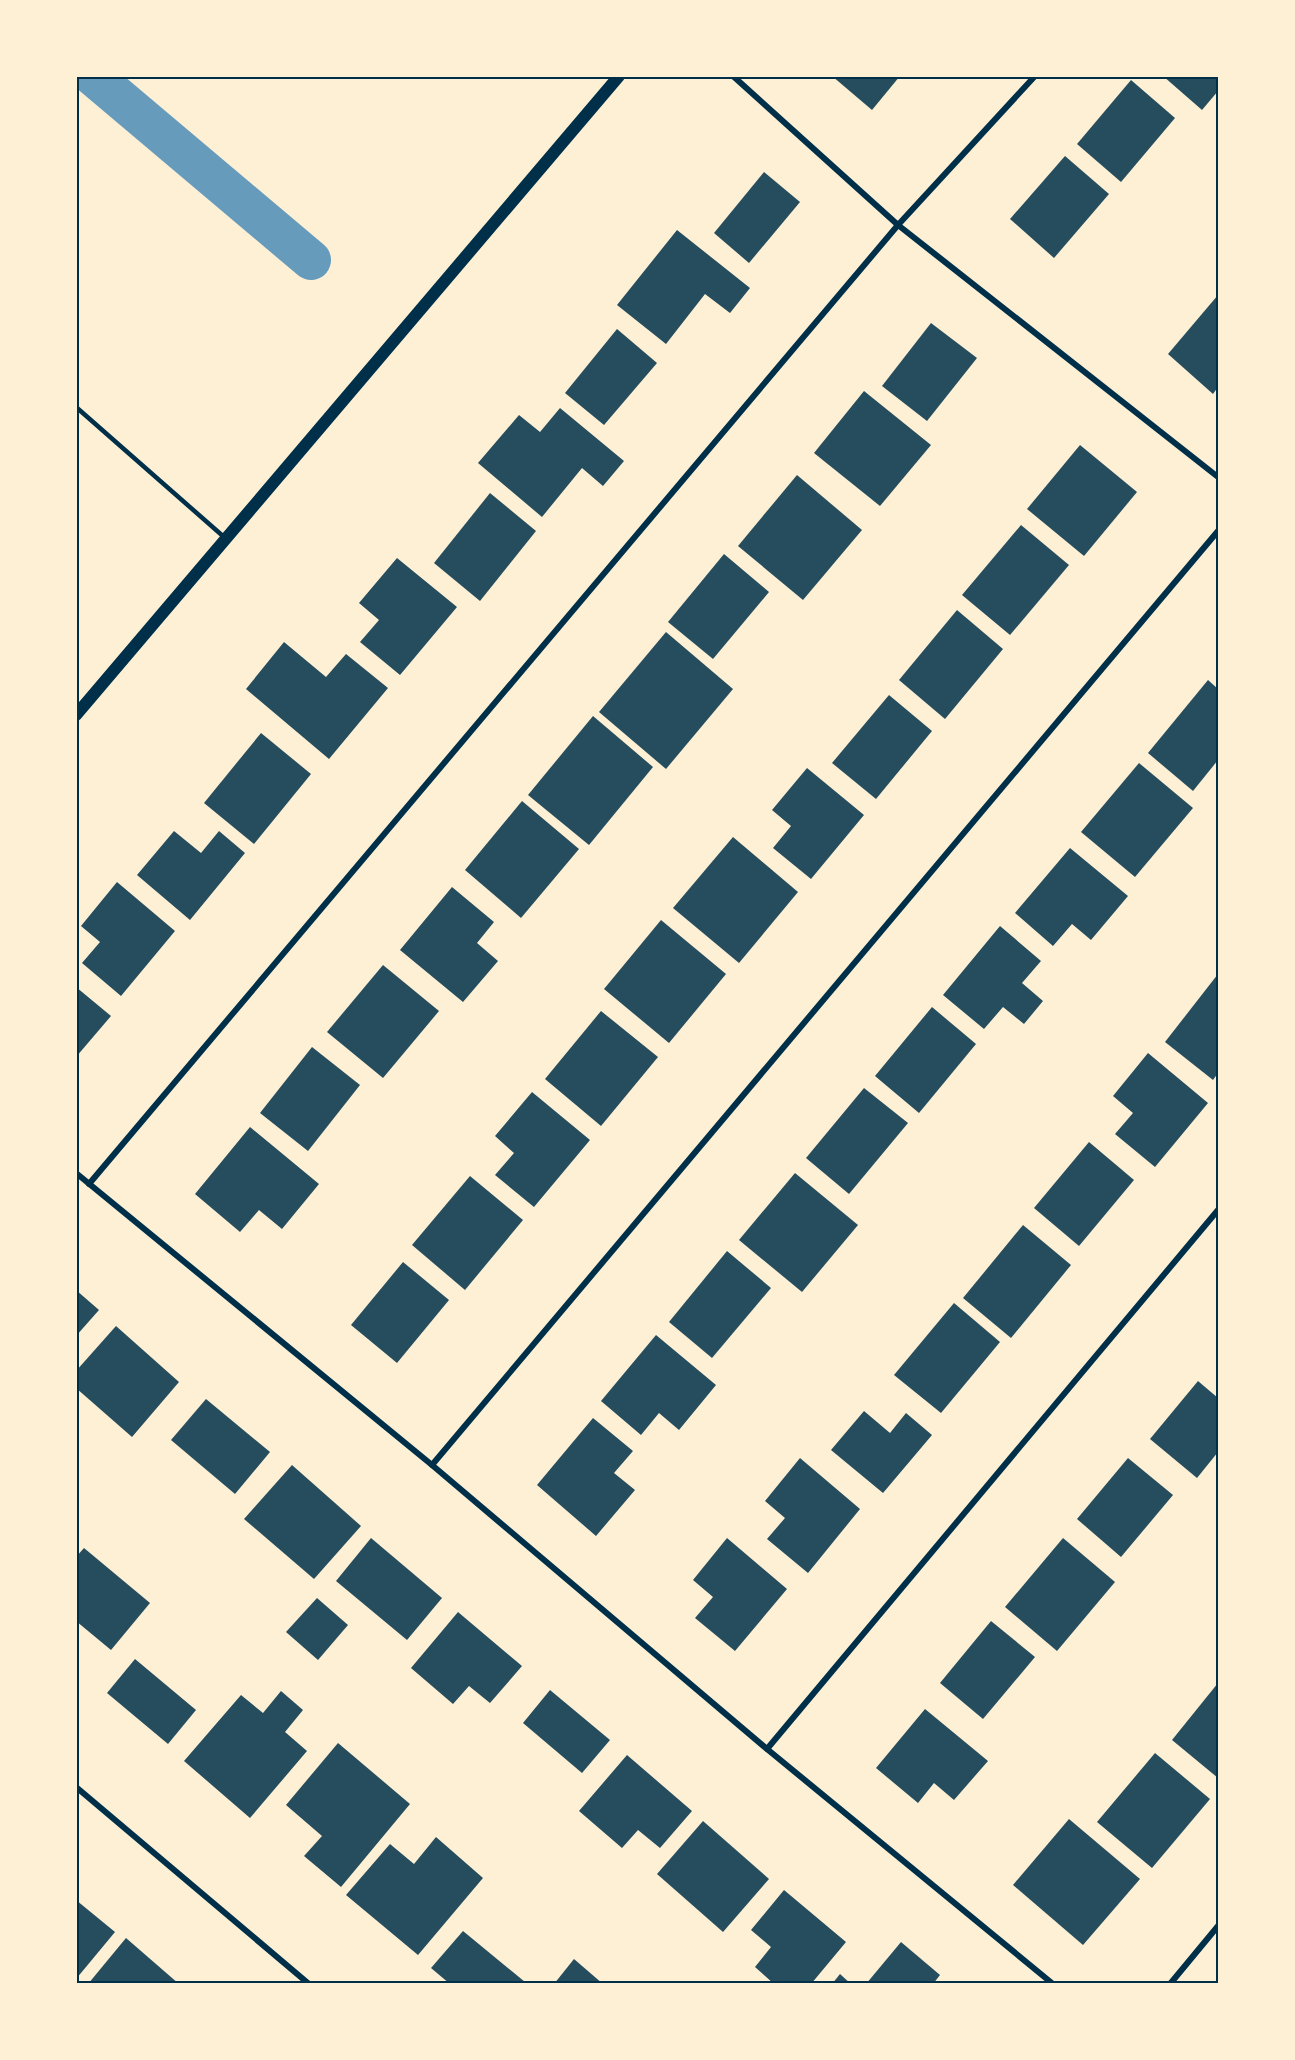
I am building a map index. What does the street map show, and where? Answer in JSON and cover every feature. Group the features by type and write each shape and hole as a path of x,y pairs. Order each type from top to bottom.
{"main road":[{"path":"76,715 618,76"}],"street":[{"path":"733,76 898,225 1218,477"},
{"path":"90,1184 898,225 1035,76"},
{"path":"432,1465 1218,531"},
{"path":"76,1173 432,1465 767,1749 1053,1983"},
{"path":"767,1749 1218,1210"},
{"path":"76,1787 309,1983"},
{"path":"1170,1983 1218,1926"}],"lane":[{"path":"76,407 226,538"}],"building":[{"path":"832,76 900,76 872,110"},
{"path":"1163,76 1218,76 1218,91 1202,110"},
{"path":"1131,80 1175,118 1121,182 1077,144"},
{"path":"1065,156 1109,194 1054,258 1010,219"},
{"path":"764,172 800,202 749,263 714,233"},
{"path":"677,230 750,288 730,313 705,294 666,344 617,305"},
{"path":"1218,295 1218,387 1213,394 1168,354"},
{"path":"931,323 977,358 927,421 882,386"},
{"path":"617,329 657,363 604,425 565,393"},
{"path":"864,391 931,445 880,506 814,453"},
{"path":"560,408 624,461 603,486 582,468 542,517 478,463 519,415 540,432"},
{"path":"1080,445 1137,492 1084,556 1027,509"},
{"path":"797,475 862,530 803,600 738,546"},
{"path":"490,493 536,531 480,601 434,563"},
{"path":"1021,525 1069,565 1010,635 962,595"},
{"path":"724,554 769,592 713,659 668,622"},
{"path":"397,558 457,607 400,675 360,642 379,620 359,603"},
{"path":"957,610 1003,649 945,719 899,680"},
{"path":"666,632 733,689 666,769 599,712"},
{"path":"284,642 326,677 346,654 388,688 329,759 246,689"},
{"path":"1208,680 1218,689 1218,760 1193,791 1148,753"},
{"path":"889,695 932,731 876,799 832,763"},
{"path":"593,716 653,767 589,845 528,795"},
{"path":"261,733 311,774 254,844 204,803"},
{"path":"1139,763 1193,808 1135,877 1081,832"},
{"path":"807,768 864,815 811,879 773,848 791,826 772,810"},
{"path":"522,801 579,849 521,918 465,870"},
{"path":"174,831 201,853 219,831 245,853 190,920 137,875"},
{"path":"733,837 798,892 739,963 673,908"},
{"path":"1070,848 1128,896 1091,940 1072,924 1053,946 1015,913"},
{"path":"117,882 175,931 121,996 82,963 100,942 81,926"},
{"path":"452,887 494,922 477,943 498,961 463,1002 400,950"},
{"path":"661,920 726,974 669,1043 604,989"},
{"path":"1000,926 1041,961 1022,983 1043,1001 1024,1024 1003,1007 984,1029 943,995"},
{"path":"383,965 439,1011 383,1078 327,1032"},
{"path":"1218,974 1218,1073 1213,1080 1165,1042"},
{"path":"76,987 111,1016 76,1057"},
{"path":"932,1007 976,1044 919,1113 875,1076"},
{"path":"601,1011 658,1057 601,1126 545,1079"},
{"path":"312,1047 360,1085 308,1151 260,1113"},
{"path":"1148,1053 1208,1103 1155,1167 1115,1134 1133,1113 1113,1096"},
{"path":"864,1088 908,1123 849,1194 806,1158"},
{"path":"532,1092 590,1140 534,1207 495,1175 514,1153 495,1136"},
{"path":"250,1127 319,1184 282,1229 259,1210 240,1232 195,1194"},
{"path":"1089,1142 1134,1180 1079,1246 1034,1208"},
{"path":"795,1173 858,1225 802,1292 739,1240"},
{"path":"470,1176 523,1220 465,1290 412,1245"},
{"path":"1023,1225 1071,1265 1011,1338 963,1298"},
{"path":"727,1251 771,1288 712,1358 669,1322"},
{"path":"403,1262 449,1300 397,1363 351,1325"},
{"path":"76,1290 99,1310 76,1336"},
{"path":"954,1303 1000,1342 941,1413 894,1375"},
{"path":"116,1326 179,1382 132,1437 76,1388 76,1371"},
{"path":"656,1335 716,1385 679,1430 659,1413 641,1435 601,1401"},
{"path":"1198,1381 1218,1398 1218,1452 1197,1478 1150,1439"},
{"path":"206,1399 270,1452 235,1494 171,1440"},
{"path":"864,1411 890,1433 906,1413 932,1435 883,1493 831,1450"},
{"path":"593,1418 633,1451 614,1473 635,1490 596,1536 537,1485"},
{"path":"800,1458 860,1509 808,1573 767,1539 785,1518 765,1501"},
{"path":"1128,1458 1173,1495 1121,1557 1077,1519"},
{"path":"292,1465 361,1526 314,1579 244,1519"},
{"path":"371,1538 442,1598 407,1640 336,1581"},
{"path":"727,1538 787,1589 735,1651 695,1618 713,1597 693,1580"},
{"path":"1063,1538 1115,1582 1057,1651 1005,1607"},
{"path":"84,1548 150,1603 111,1650 76,1621 76,1557"},
{"path":"317,1598 348,1625 318,1660 286,1632"},
{"path":"458,1612 522,1666 490,1703 469,1686 453,1704 411,1668"},
{"path":"991,1621 1035,1657 983,1719 940,1683"},
{"path":"135,1659 196,1710 168,1744 107,1693"},
{"path":"1218,1683 1218,1778 1172,1740"},
{"path":"550,1690 610,1740 582,1773 523,1723"},
{"path":"281,1691 303,1710 285,1732 307,1751 250,1818 184,1761 241,1695 263,1713"},
{"path":"925,1709 988,1761 954,1800 934,1783 918,1803 876,1768"},
{"path":"338,1743 410,1804 341,1887 304,1856 322,1836 286,1805"},
{"path":"1155,1753 1210,1799 1152,1868 1097,1822"},
{"path":"627,1755 692,1811 660,1848 638,1830 622,1848 579,1811"},
{"path":"1069,1819 1140,1879 1083,1945 1013,1885"},
{"path":"703,1821 769,1879 723,1932 657,1874"},
{"path":"436,1837 483,1878 418,1955 346,1895 390,1844 414,1864"},
{"path":"784,1890 846,1942 811,1984 774,1984 755,1967 771,1947 751,1930"},
{"path":"76,1900 115,1932 76,1979"},
{"path":"463,1931 525,1982 523,1984 450,1984 431,1968"},
{"path":"126,1938 179,1984 88,1984"},
{"path":"901,1942 940,1975 933,1984 866,1984"},
{"path":"574,1959 603,1984 554,1984"},
{"path":"840,1974 851,1984 832,1984"}],"waterway":[{"path":"93,76 311,260"}]}
